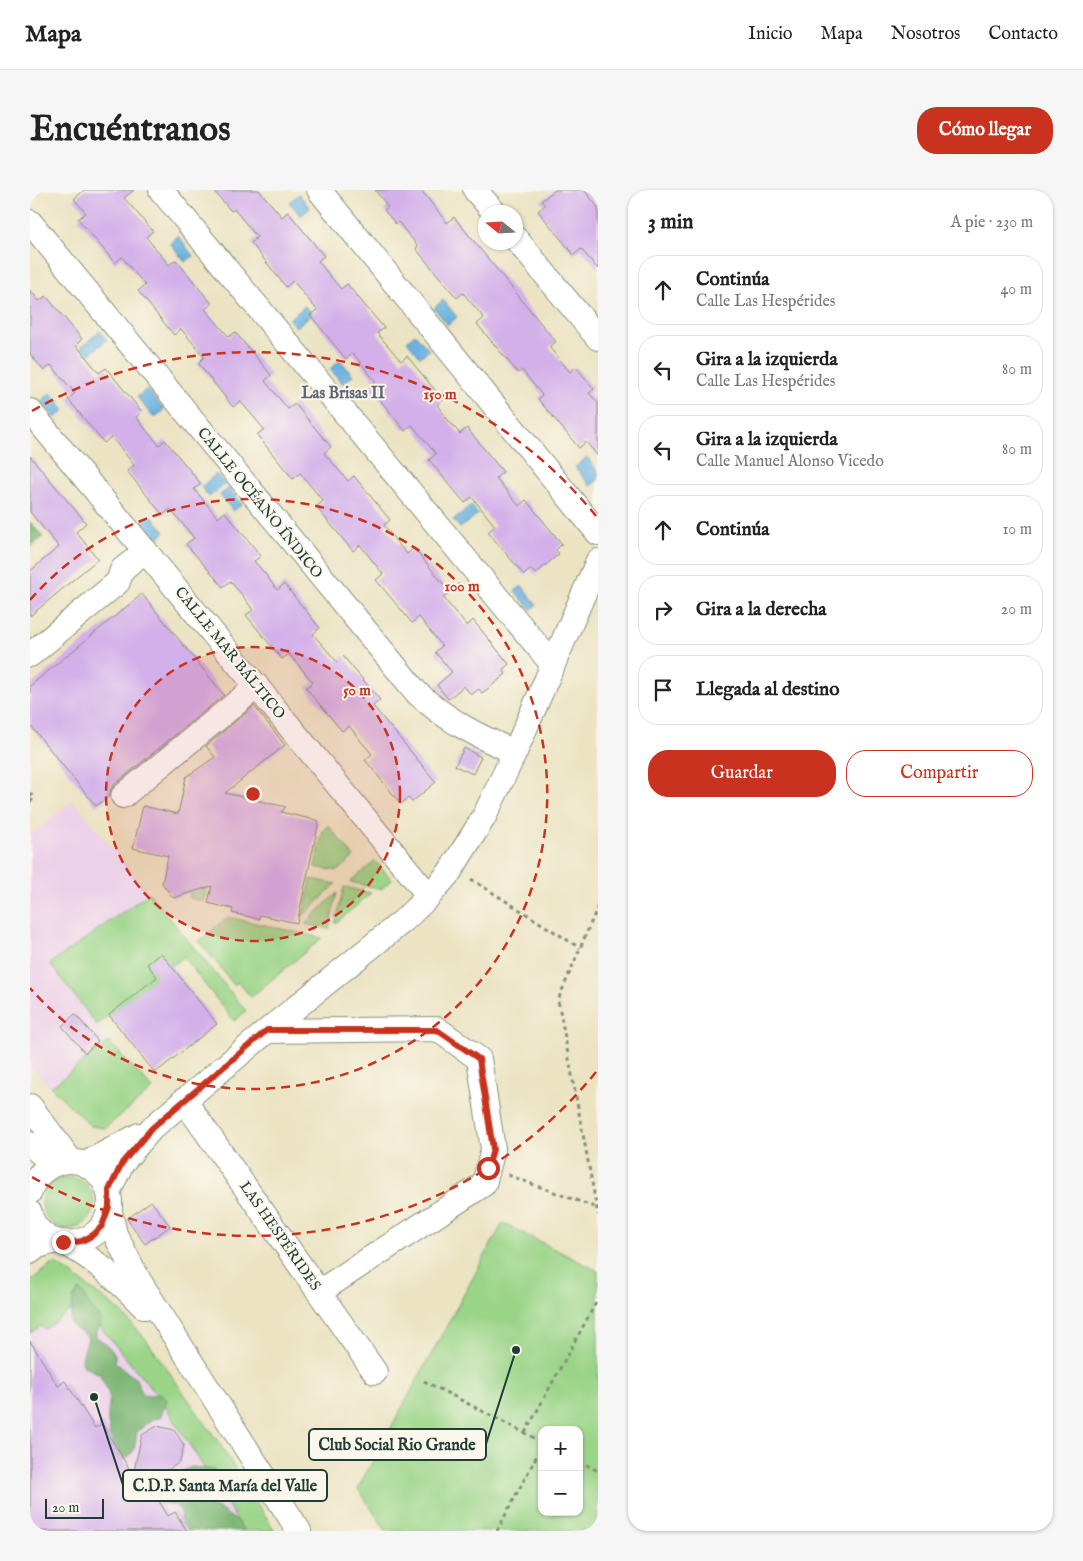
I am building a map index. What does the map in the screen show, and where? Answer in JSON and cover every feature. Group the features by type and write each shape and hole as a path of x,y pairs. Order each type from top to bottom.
{"street":[{"path":"162,190 553,665"},
{"path":"319,190 598,533"},
{"path":"475,190 488,205"},
{"name":"CALLE OCÉANO ÍNDICO","path":"30,222 417,694 456,725 480,738 515,752"},
{"path":"523,247 598,338"},
{"name":"CALLE MAR BÁLTICO","path":"30,411 429,896"},
{"path":"30,655 118,582 122,570 146,551"},
{"path":"30,1252 38,1246 82,1241 93,1235 102,1226 109,1198 122,1163 152,1128 267,1030 403,921 449,873 484,817 515,752 598,561"},
{"path":"123,796 257,686"},
{"path":"267,1030 437,1030 479,1059 493,1149 484,1184 319,1292"},
{"name":"LAS HESPÉRIDES","path":"184,1100 375,1372"},
{"path":"30,1106 70,1163"},
{"path":"31,1186 42,1172 70,1163 152,1128"},
{"path":"30,1144 99,1174 109,1198 115,1234 125,1257 298,1531"},
{"path":"30,1214 37,1228 46,1236 86,1255 108,1272 154,1317 185,1354"}],"path":[{"path":"30,793 34,798 30,802"},
{"path":"466,877 580,948"},
{"path":"598,906 558,1000 598,1215"},
{"path":"488,1168 597,1208"},
{"path":"525,1433 598,1298"},
{"path":"424,1381 538,1441"},
{"path":"497,1531 538,1452"},
{"path":"583,1463 598,1471"}],"shaded area":[{"path":"73,800 149,893 50,964 109,1042 51,1087 30,1067 30,836"},
{"path":"50,1266 162,1401 244,1531 30,1531 30,1281"}],"green space":[{"path":"30,522 43,537 30,547"},
{"path":"328,825 354,857 337,871 315,867 323,830"},
{"path":"199,853 214,857 204,901 189,898"},
{"path":"375,861 392,880 381,889 350,882"},
{"path":"311,879 336,884 303,916"},
{"path":"344,887 371,893 335,924"},
{"path":"149,893 246,1011 234,1021 183,957 97,1025 50,964"},
{"path":"337,893 329,929 305,924"},
{"path":"228,917 322,938 251,997 238,982 234,985 199,941"},
{"path":"109,1042 153,1089 105,1128 90,1126 51,1087"},
{"path":"63,1177 73,1177 82,1181 90,1189 94,1203 90,1217 82,1225 73,1229 63,1229 54,1225 46,1217 42,1208 42,1198 46,1189 54,1181"},
{"path":"503,1223 598,1271 598,1531 386,1531 358,1488"},
{"path":"55,1264 66,1270 120,1311 145,1338 219,1443 275,1531 244,1531 162,1401 80,1303 45,1329 41,1326 30,1333 30,1281"},
{"path":"79,1290 101,1320 100,1326 96,1331 96,1337 104,1342 115,1354 115,1362 136,1379 143,1395 160,1394 167,1400 160,1418 152,1419 137,1432 133,1452 123,1460 109,1436 109,1400 106,1387 100,1374 85,1367 81,1362 88,1338 70,1323 73,1299"},
{"path":"191,1467 214,1470 216,1478 208,1485 212,1496 209,1502 211,1507 215,1507 237,1520 244,1531 187,1531 180,1519 181,1511 175,1505 160,1503 158,1499 158,1479 171,1481 179,1473"}],"water":[{"path":"299,194 310,208 301,216 289,202"},
{"path":"178,236 193,256 185,262 170,243"},
{"path":"443,300 457,317 448,325 434,308"},
{"path":"305,306 312,314 296,327 289,319"},
{"path":"100,331 107,340 88,355 81,347"},
{"path":"415,334 429,350 420,357 407,341"},
{"path":"340,360 353,375 343,384 330,369"},
{"path":"147,389 164,410 154,418 137,397"},
{"path":"51,393 65,410 55,418 41,401"},
{"path":"587,457 598,472 598,480 590,486 575,467"},
{"path":"216,474 225,484 209,497 201,487"},
{"path":"229,488 242,504 233,511 220,495"},
{"path":"471,505 478,514 460,528 453,520"},
{"path":"151,515 165,532 157,539 142,522"},
{"path":"522,586 537,605 531,610 515,591"}],"building":[{"path":"84,190 134,190 124,198 153,231 146,237 169,265 176,260 212,304 205,309 229,337 235,332 271,375 265,381 288,409 295,404 331,447 324,453 348,481 354,476 390,520 384,525 407,554 414,548 450,592 443,597 455,612 467,626 473,620 509,664 503,669 506,674 482,693 479,689 471,695 464,686 448,699 437,685 452,672 435,652 442,646 419,617 412,623 376,580 383,574 360,545 353,551 316,507 323,501 300,473 293,479 257,435 264,429 240,401 233,407 198,363 204,357 193,343 181,329 174,335 138,291 145,285 122,257 115,263 78,219 86,213 74,199"},
{"path":"213,190 259,190 282,217 288,212 324,256 318,261 329,275 341,289 347,284 384,328 377,333 401,361 407,356 443,400 437,405 448,420 460,434 467,428 503,472 496,478 519,506 526,500 562,544 556,550 559,554 535,574 531,569 524,575 488,532 495,526 472,497 465,503 429,460 436,454 412,425 405,431 370,387 376,382 353,353 346,359 310,315 317,310 293,281 286,287 251,243 257,237 234,209 231,211"},
{"path":"375,190 421,190 447,223 454,217 478,246 478,250 481,250 556,342 549,347 570,372 576,367 594,389 589,393 598,403 598,456 586,442 579,448 538,399 542,395 522,370 518,373 477,324 484,318 463,293 457,298 416,249 418,246 398,222 396,224 384,210 388,207"},
{"path":"555,190 584,190 598,207 598,269 581,249 574,255 538,211 545,205 541,201"},
{"path":"30,290 39,301 46,296 82,339 76,345 99,373 106,368 142,412 136,417 147,431 159,445 165,440 201,484 194,489 218,518 225,512 261,556 254,561 277,590 284,584 320,628 313,634 337,662 343,656 380,700 373,706 436,782 412,802 408,798 401,804 365,760 372,754 349,726 342,731 306,688 313,682 289,654 282,659 246,615 253,610 242,595 230,581 223,587 186,544 194,538 182,523 170,509 163,515 127,471 134,465 123,451 111,437 104,443 68,399 75,393 51,365 44,371 30,354"},
{"path":"30,456 86,523 76,532 98,559 30,616 30,571 59,547 30,512"},
{"path":"142,594 224,695 114,785 110,795 96,806 30,725 30,686"},
{"path":"254,706 285,745 225,793 286,807 281,812 319,821 297,923 260,915 259,919 232,913 233,909 208,903 212,886 173,898 162,883 168,856 133,848 143,806 178,814 186,777 215,757 206,746"},
{"path":"464,748 481,757 473,774 455,766"},
{"path":"161,953 217,1024 155,1073 109,1015 157,977 147,964"},
{"path":"75,1014 98,1041 85,1053 62,1026"},
{"path":"151,1201 170,1226 145,1244 127,1219"},
{"path":"30,1341 58,1386 65,1381 95,1428 102,1424 133,1475 142,1435 157,1426 174,1430 184,1445 180,1462 148,1483 168,1516 175,1512 187,1531 30,1531"}],"place":[{"name":"Club Social Rio Grande","path":"516,1350"},
{"name":"C.D.P. Santa María del Valle","path":"94,1397"}],"district":[{"name":"Las Brisas II","path":"343,394"}],"route":[{"path":"63,1242 82,1241 93,1235 102,1226 108,1214 109,1190 114,1176 122,1163 152,1128 267,1030 437,1030 479,1059 493,1149 488,1168"}]}
